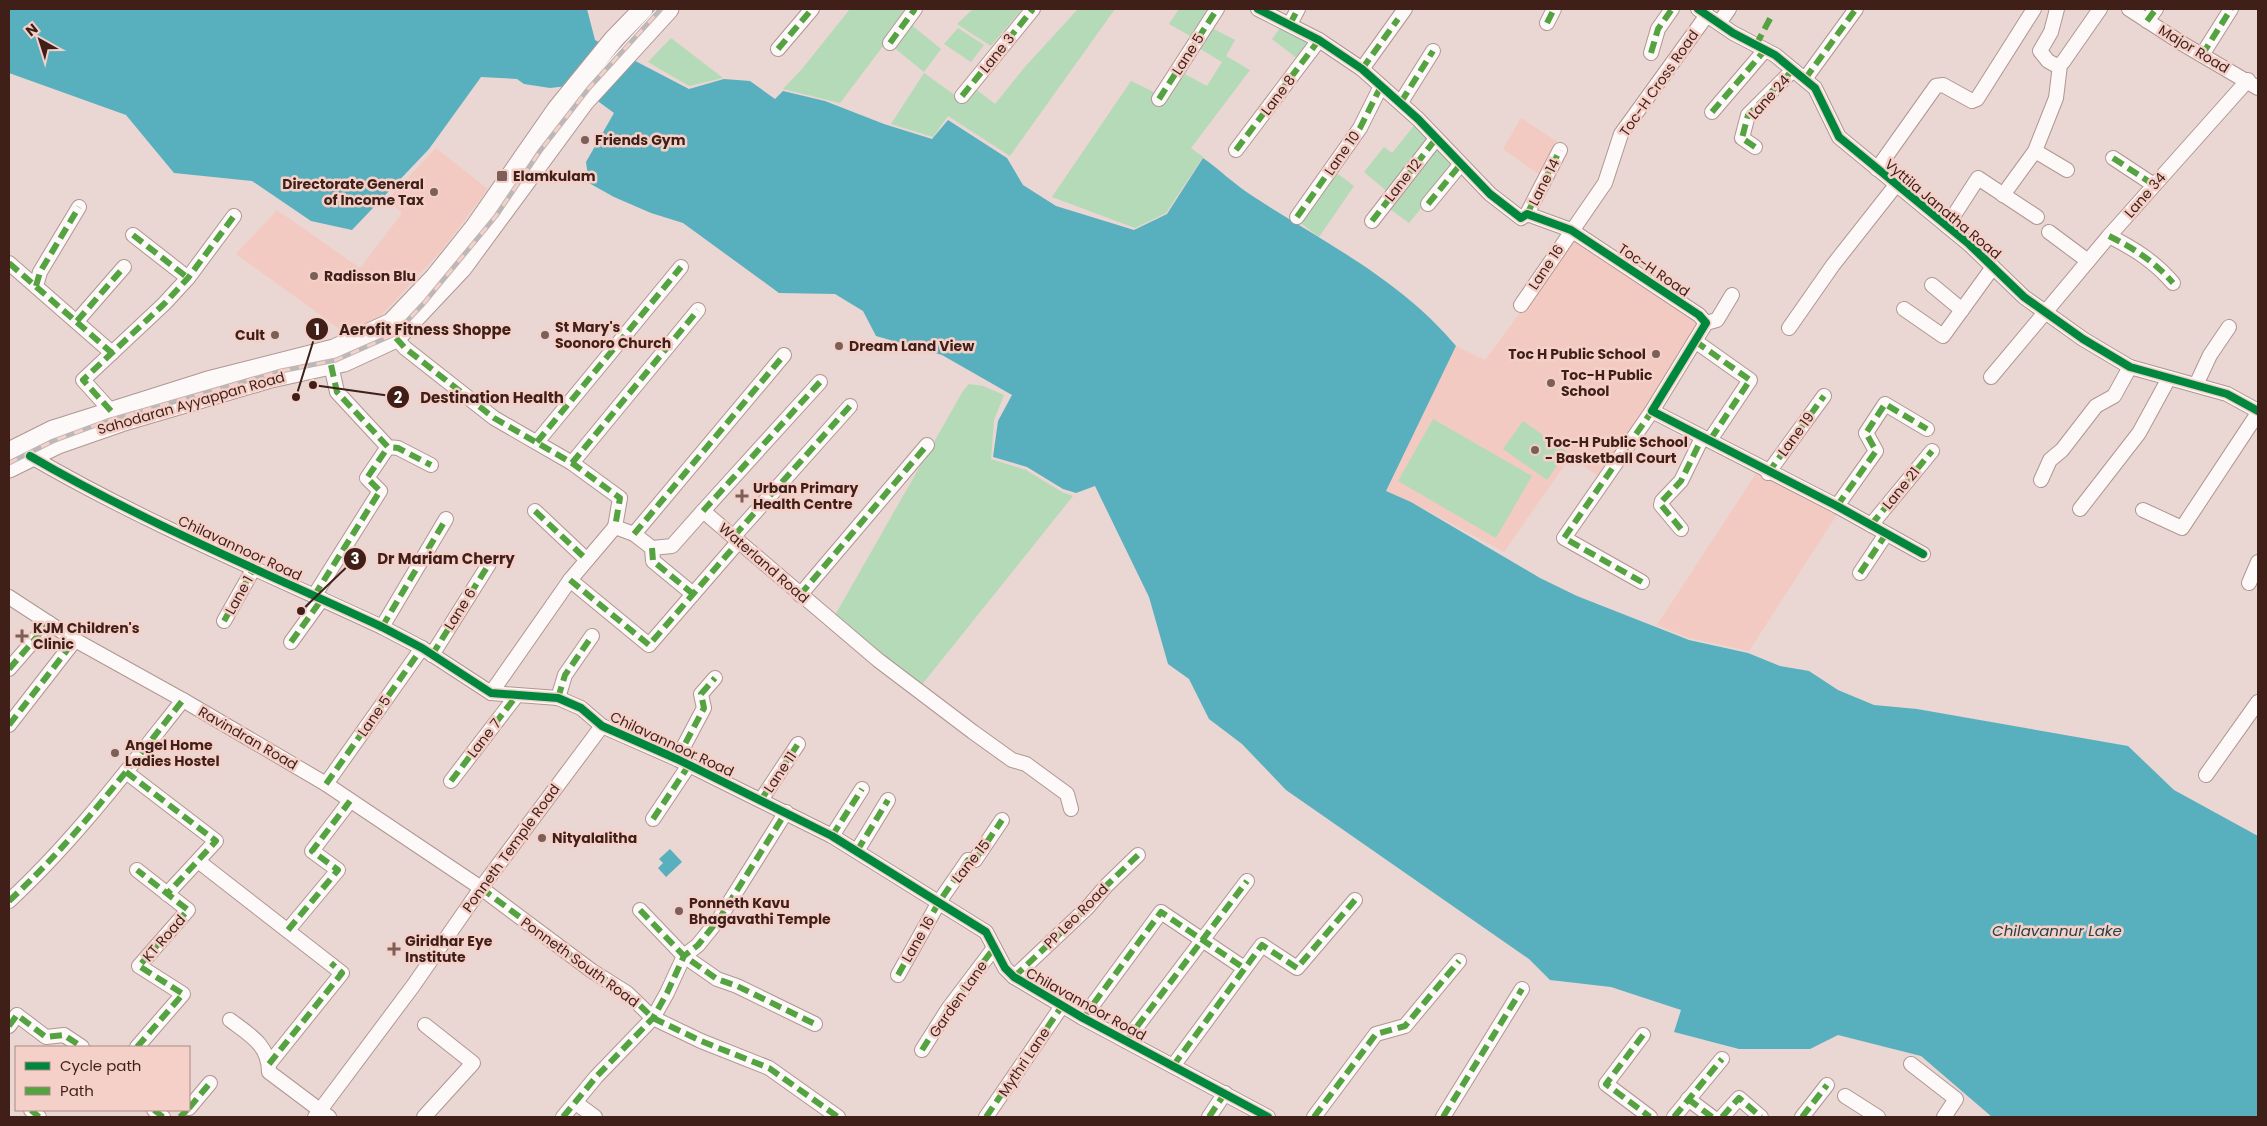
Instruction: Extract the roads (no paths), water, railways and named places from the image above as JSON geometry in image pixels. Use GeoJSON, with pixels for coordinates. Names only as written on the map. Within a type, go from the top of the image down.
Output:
{"type":"FeatureCollection","features":[{"type":"Feature","properties":{"kind":"main road","name":"Sahodaran Ayyappan Road"},"geometry":{"type":"LineString","coordinates":[[9,452],[53,430],[208,381],[334,349],[391,323],[435,277],[475,227],[576,85],[614,39],[643,9]]}},
{"type":"Feature","properties":{"kind":"main road","name":"Sahodaran Ayyappan Road"},"geometry":{"type":"LineString","coordinates":[[9,468],[30,456],[58,444],[157,411],[271,378],[330,365],[373,350],[396,338],[462,268],[584,102],[669,9]]}},
{"type":"Feature","properties":{"kind":"street"},"geometry":{"type":"LineString","coordinates":[[778,49],[812,9]]}},
{"type":"Feature","properties":{"kind":"street"},"geometry":{"type":"LineString","coordinates":[[890,43],[915,9]]}},
{"type":"Feature","properties":{"kind":"street","name":"Lane 3"},"geometry":{"type":"LineString","coordinates":[[962,96],[1033,9]]}},
{"type":"Feature","properties":{"kind":"street","name":"Lane 5"},"geometry":{"type":"LineString","coordinates":[[1159,99],[1217,9]]}},
{"type":"Feature","properties":{"kind":"street","name":"Toc-H Road"},"geometry":{"type":"LineString","coordinates":[[1258,9],[1319,40],[1362,69],[1400,102],[1435,140],[1490,194],[1521,218],[1527,214],[1571,230],[1699,315],[1706,322]]}},
{"type":"Feature","properties":{"kind":"street"},"geometry":{"type":"LineString","coordinates":[[1290,24],[1298,9]]}},
{"type":"Feature","properties":{"kind":"street"},"geometry":{"type":"LineString","coordinates":[[1362,69],[1405,9]]}},
{"type":"Feature","properties":{"kind":"street"},"geometry":{"type":"LineString","coordinates":[[1547,23],[1554,9]]}},
{"type":"Feature","properties":{"kind":"street"},"geometry":{"type":"LineString","coordinates":[[1651,53],[1658,29],[1672,9]]}},
{"type":"Feature","properties":{"kind":"street"},"geometry":{"type":"LineString","coordinates":[[1719,23],[1729,9]]}},
{"type":"Feature","properties":{"kind":"street"},"geometry":{"type":"LineString","coordinates":[[1805,79],[1856,9]]}},
{"type":"Feature","properties":{"kind":"street"},"geometry":{"type":"LineString","coordinates":[[1877,169],[1936,86],[1943,85],[1970,101],[1977,99],[2034,9]]}},
{"type":"Feature","properties":{"kind":"street"},"geometry":{"type":"LineString","coordinates":[[2057,9],[2051,32],[2040,51],[2053,65],[2060,65]]}},
{"type":"Feature","properties":{"kind":"street"},"geometry":{"type":"LineString","coordinates":[[2002,195],[2035,151],[2056,98],[2060,65],[2100,9]]}},
{"type":"Feature","properties":{"kind":"street","name":"Major Road"},"geometry":{"type":"LineString","coordinates":[[2129,9],[2202,55],[2253,84]]}},
{"type":"Feature","properties":{"kind":"street"},"geometry":{"type":"LineString","coordinates":[[2147,21],[2156,9]]}},
{"type":"Feature","properties":{"kind":"street"},"geometry":{"type":"LineString","coordinates":[[2202,55],[2231,9]]}},
{"type":"Feature","properties":{"kind":"street","name":"Vyttila Janatha Road"},"geometry":{"type":"LineString","coordinates":[[1702,12],[1775,55],[1805,79],[1815,88],[1839,137],[1896,186],[1947,226],[2024,297],[2083,339],[2130,367],[2228,394],[2258,412]]}},
{"type":"Feature","properties":{"kind":"street","name":"Toc-H Cross Road"},"geometry":{"type":"LineString","coordinates":[[1571,230],[1605,183],[1621,134],[1702,12]]}},
{"type":"Feature","properties":{"kind":"street","name":"Lane 8"},"geometry":{"type":"LineString","coordinates":[[1236,150],[1319,40]]}},
{"type":"Feature","properties":{"kind":"street"},"geometry":{"type":"LineString","coordinates":[[1712,112],[1727,91],[1765,50]]}},
{"type":"Feature","properties":{"kind":"street"},"geometry":{"type":"LineString","coordinates":[[1400,102],[1433,51]]}},
{"type":"Feature","properties":{"kind":"street","name":"Lane 24"},"geometry":{"type":"LineString","coordinates":[[1755,147],[1742,138],[1748,115],[1793,70]]}},
{"type":"Feature","properties":{"kind":"street","name":"Lane 34"},"geometry":{"type":"LineString","coordinates":[[1991,377],[2154,185],[2253,84]]}},
{"type":"Feature","properties":{"kind":"street","name":"Lane 10"},"geometry":{"type":"LineString","coordinates":[[1297,217],[1360,128],[1381,86]]}},
{"type":"Feature","properties":{"kind":"street","name":"Lane 12"},"geometry":{"type":"LineString","coordinates":[[1372,221],[1435,140]]}},
{"type":"Feature","properties":{"kind":"street","name":"Lane 14"},"geometry":{"type":"LineString","coordinates":[[1527,214],[1560,150]]}},
{"type":"Feature","properties":{"kind":"street"},"geometry":{"type":"LineString","coordinates":[[2035,151],[2067,170]]}},
{"type":"Feature","properties":{"kind":"street"},"geometry":{"type":"LineString","coordinates":[[2113,158],[2154,185]]}},
{"type":"Feature","properties":{"kind":"street"},"geometry":{"type":"LineString","coordinates":[[1428,204],[1460,165]]}},
{"type":"Feature","properties":{"kind":"street"},"geometry":{"type":"LineString","coordinates":[[1947,226],[1978,178],[2037,217]]}},
{"type":"Feature","properties":{"kind":"street"},"geometry":{"type":"LineString","coordinates":[[1788,328],[1833,264],[1896,186]]}},
{"type":"Feature","properties":{"kind":"street"},"geometry":{"type":"LineString","coordinates":[[36,286],[40,272],[79,207]]}},
{"type":"Feature","properties":{"kind":"street"},"geometry":{"type":"LineString","coordinates":[[111,412],[83,380],[164,304],[188,278],[234,216]]}},
{"type":"Feature","properties":{"kind":"street","name":"Lane 16"},"geometry":{"type":"LineString","coordinates":[[1521,305],[1571,230]]}},
{"type":"Feature","properties":{"kind":"street"},"geometry":{"type":"LineString","coordinates":[[2049,232],[2088,261]]}},
{"type":"Feature","properties":{"kind":"street"},"geometry":{"type":"LineString","coordinates":[[132,235],[188,278]]}},
{"type":"Feature","properties":{"kind":"street"},"geometry":{"type":"LineString","coordinates":[[2110,236],[2141,253],[2160,267],[2173,283]]}},
{"type":"Feature","properties":{"kind":"street"},"geometry":{"type":"LineString","coordinates":[[9,263],[112,353]]}},
{"type":"Feature","properties":{"kind":"street"},"geometry":{"type":"LineString","coordinates":[[77,321],[124,267]]}},
{"type":"Feature","properties":{"kind":"street"},"geometry":{"type":"LineString","coordinates":[[537,442],[681,267]]}},
{"type":"Feature","properties":{"kind":"street"},"geometry":{"type":"LineString","coordinates":[[1904,309],[1943,336],[1993,267]]}},
{"type":"Feature","properties":{"kind":"street"},"geometry":{"type":"LineString","coordinates":[[1932,285],[1962,310]]}},
{"type":"Feature","properties":{"kind":"street"},"geometry":{"type":"LineString","coordinates":[[1642,582],[1564,538],[1652,411],[1706,322],[1717,320],[1732,295]]}},
{"type":"Feature","properties":{"kind":"street"},"geometry":{"type":"LineString","coordinates":[[572,463],[698,310]]}},
{"type":"Feature","properties":{"kind":"street"},"geometry":{"type":"LineString","coordinates":[[2196,385],[2210,355],[2229,327]]}},
{"type":"Feature","properties":{"kind":"street"},"geometry":{"type":"LineString","coordinates":[[396,338],[405,348],[494,418],[572,463],[620,498],[615,527],[570,580],[491,693]]}},
{"type":"Feature","properties":{"kind":"street"},"geometry":{"type":"LineString","coordinates":[[1682,529],[1661,505],[1681,480],[1706,439],[1750,380],[1695,341]]}},
{"type":"Feature","properties":{"kind":"street"},"geometry":{"type":"LineString","coordinates":[[634,534],[784,355]]}},
{"type":"Feature","properties":{"kind":"street"},"geometry":{"type":"LineString","coordinates":[[330,365],[337,392],[388,447],[398,448],[431,465]]}},
{"type":"Feature","properties":{"kind":"street"},"geometry":{"type":"LineString","coordinates":[[2041,480],[2050,460],[2062,450],[2096,406],[2114,396],[2130,367]]}},
{"type":"Feature","properties":{"kind":"street"},"geometry":{"type":"LineString","coordinates":[[2080,509],[2140,433],[2169,378]]}},
{"type":"Feature","properties":{"kind":"street"},"geometry":{"type":"LineString","coordinates":[[615,527],[634,534],[652,548],[672,546],[820,382]]}},
{"type":"Feature","properties":{"kind":"street","name":"Lane 19"},"geometry":{"type":"LineString","coordinates":[[1768,473],[1824,396]]}},
{"type":"Feature","properties":{"kind":"street"},"geometry":{"type":"LineString","coordinates":[[1837,506],[1876,451],[1866,433],[1885,404],[1927,429]]}},
{"type":"Feature","properties":{"kind":"street"},"geometry":{"type":"LineString","coordinates":[[570,580],[649,645],[694,594],[737,539],[850,406]]}},
{"type":"Feature","properties":{"kind":"street"},"geometry":{"type":"LineString","coordinates":[[1652,411],[1768,473],[1837,506],[1924,554]]}},
{"type":"Feature","properties":{"kind":"street"},"geometry":{"type":"LineString","coordinates":[[2143,510],[2182,528],[2258,412]]}},
{"type":"Feature","properties":{"kind":"street"},"geometry":{"type":"LineString","coordinates":[[800,595],[927,445]]}},
{"type":"Feature","properties":{"kind":"street"},"geometry":{"type":"LineString","coordinates":[[291,642],[380,491],[367,478],[388,447]]}},
{"type":"Feature","properties":{"kind":"street","name":"Lane 21"},"geometry":{"type":"LineString","coordinates":[[1871,525],[1932,451]]}},
{"type":"Feature","properties":{"kind":"street","name":"Chilavannoor Road"},"geometry":{"type":"LineString","coordinates":[[30,456],[79,485],[382,628],[427,652],[491,693],[558,698],[581,708],[602,726],[683,762],[832,836],[986,932],[1005,968],[1014,977],[1083,1018],[1225,1093],[1245,1107],[1268,1117]]}},
{"type":"Feature","properties":{"kind":"street"},"geometry":{"type":"LineString","coordinates":[[536,511],[587,560]]}},
{"type":"Feature","properties":{"kind":"street","name":"Waterland Road"},"geometry":{"type":"LineString","coordinates":[[703,511],[878,660],[1012,760],[1026,764],[1067,794],[1071,809]]}},
{"type":"Feature","properties":{"kind":"street"},"geometry":{"type":"LineString","coordinates":[[382,628],[446,519]]}},
{"type":"Feature","properties":{"kind":"street"},"geometry":{"type":"LineString","coordinates":[[1860,573],[1886,534]]}},
{"type":"Feature","properties":{"kind":"street"},"geometry":{"type":"LineString","coordinates":[[652,548],[653,561],[694,594]]}},
{"type":"Feature","properties":{"kind":"street"},"geometry":{"type":"LineString","coordinates":[[2249,583],[2258,562]]}},
{"type":"Feature","properties":{"kind":"street","name":"Lane 6"},"geometry":{"type":"LineString","coordinates":[[427,652],[489,564]]}},
{"type":"Feature","properties":{"kind":"street","name":"Lane 1"},"geometry":{"type":"LineString","coordinates":[[224,621],[254,568]]}},
{"type":"Feature","properties":{"kind":"street","name":"Ravindran Road"},"geometry":{"type":"LineString","coordinates":[[9,597],[75,640],[183,700],[326,784],[480,888]]}},
{"type":"Feature","properties":{"kind":"street"},"geometry":{"type":"LineString","coordinates":[[9,669],[49,623]]}},
{"type":"Feature","properties":{"kind":"street"},"geometry":{"type":"LineString","coordinates":[[558,698],[565,675],[592,636]]}},
{"type":"Feature","properties":{"kind":"street"},"geometry":{"type":"LineString","coordinates":[[9,725],[75,640]]}},
{"type":"Feature","properties":{"kind":"street","name":"Lane 5"},"geometry":{"type":"LineString","coordinates":[[326,784],[427,652]]}},
{"type":"Feature","properties":{"kind":"street"},"geometry":{"type":"LineString","coordinates":[[653,819],[683,762],[704,708],[702,694],[715,678]]}},
{"type":"Feature","properties":{"kind":"street","name":"Lane 7"},"geometry":{"type":"LineString","coordinates":[[451,781],[517,695]]}},
{"type":"Feature","properties":{"kind":"street"},"geometry":{"type":"LineString","coordinates":[[9,901],[59,850],[126,772],[183,700]]}},
{"type":"Feature","properties":{"kind":"street"},"geometry":{"type":"LineString","coordinates":[[2206,775],[2258,702]]}},
{"type":"Feature","properties":{"kind":"street","name":"Ponneth Temple Road"},"geometry":{"type":"LineString","coordinates":[[321,1115],[480,888],[602,726]]}},
{"type":"Feature","properties":{"kind":"street","name":"Lane 11"},"geometry":{"type":"LineString","coordinates":[[761,800],[798,744]]}},
{"type":"Feature","properties":{"kind":"street","name":"KT Road"},"geometry":{"type":"LineString","coordinates":[[126,772],[216,841],[167,894],[188,910],[139,966],[183,994],[138,1046]]}},
{"type":"Feature","properties":{"kind":"street"},"geometry":{"type":"LineString","coordinates":[[832,836],[862,789]]}},
{"type":"Feature","properties":{"kind":"street"},"geometry":{"type":"LineString","coordinates":[[288,930],[338,870],[312,851],[350,800]]}},
{"type":"Feature","properties":{"kind":"street"},"geometry":{"type":"LineString","coordinates":[[857,851],[888,800]]}},
{"type":"Feature","properties":{"kind":"street"},"geometry":{"type":"LineString","coordinates":[[563,1117],[596,1077],[652,1018],[668,993],[684,956],[698,946],[719,919],[786,812]]}},
{"type":"Feature","properties":{"kind":"street","name":"Lane 15"},"geometry":{"type":"LineString","coordinates":[[939,902],[968,860],[975,860],[1002,820]]}},
{"type":"Feature","properties":{"kind":"street","name":"PP Leo Road"},"geometry":{"type":"LineString","coordinates":[[1014,977],[1087,908],[1107,885],[1138,855]]}},
{"type":"Feature","properties":{"kind":"street"},"geometry":{"type":"LineString","coordinates":[[198,861],[342,973],[269,1064]]}},
{"type":"Feature","properties":{"kind":"street"},"geometry":{"type":"LineString","coordinates":[[137,870],[167,894]]}},
{"type":"Feature","properties":{"kind":"street"},"geometry":{"type":"LineString","coordinates":[[1126,1041],[1247,881]]}},
{"type":"Feature","properties":{"kind":"street","name":"Ponneth South Road"},"geometry":{"type":"LineString","coordinates":[[480,888],[592,972],[627,993],[652,1018],[701,1041],[769,1068],[838,1117]]}},
{"type":"Feature","properties":{"kind":"street"},"geometry":{"type":"LineString","coordinates":[[1173,1066],[1262,944],[1297,968],[1355,900]]}},
{"type":"Feature","properties":{"kind":"street","name":"Lane 16"},"geometry":{"type":"LineString","coordinates":[[898,975],[939,902]]}},
{"type":"Feature","properties":{"kind":"street"},"geometry":{"type":"LineString","coordinates":[[640,910],[684,956],[716,979],[737,986],[815,1024]]}},
{"type":"Feature","properties":{"kind":"street"},"geometry":{"type":"LineString","coordinates":[[1083,1018],[1161,912],[1244,968]]}},
{"type":"Feature","properties":{"kind":"street","name":"Garden Lane"},"geometry":{"type":"LineString","coordinates":[[922,1050],[948,1009],[994,948]]}},
{"type":"Feature","properties":{"kind":"street"},"geometry":{"type":"LineString","coordinates":[[1314,1117],[1376,1034],[1405,1026],[1459,961]]}},
{"type":"Feature","properties":{"kind":"street"},"geometry":{"type":"LineString","coordinates":[[1443,1117],[1522,989]]}},
{"type":"Feature","properties":{"kind":"street","name":"Mythri Lane"},"geometry":{"type":"LineString","coordinates":[[986,1117],[1062,1006]]}},
{"type":"Feature","properties":{"kind":"street"},"geometry":{"type":"LineString","coordinates":[[9,1026],[17,1015],[46,1037],[64,1035],[80,1046]]}},
{"type":"Feature","properties":{"kind":"street"},"geometry":{"type":"LineString","coordinates":[[230,1020],[260,1043],[269,1064],[269,1072],[321,1115]]}},
{"type":"Feature","properties":{"kind":"street"},"geometry":{"type":"LineString","coordinates":[[424,1117],[473,1062],[425,1025]]}},
{"type":"Feature","properties":{"kind":"street"},"geometry":{"type":"LineString","coordinates":[[1643,1036],[1606,1084],[1650,1117]]}},
{"type":"Feature","properties":{"kind":"street"},"geometry":{"type":"LineString","coordinates":[[1674,1117],[1722,1059]]}},
{"type":"Feature","properties":{"kind":"street"},"geometry":{"type":"LineString","coordinates":[[1911,1064],[1956,1099],[1944,1117]]}},
{"type":"Feature","properties":{"kind":"street"},"geometry":{"type":"LineString","coordinates":[[190,1107],[210,1083]]}},
{"type":"Feature","properties":{"kind":"street"},"geometry":{"type":"LineString","coordinates":[[1802,1117],[1828,1085]]}},
{"type":"Feature","properties":{"kind":"street"},"geometry":{"type":"LineString","coordinates":[[1209,1117],[1225,1093]]}},
{"type":"Feature","properties":{"kind":"street"},"geometry":{"type":"LineString","coordinates":[[1845,1096],[1878,1117]]}},
{"type":"Feature","properties":{"kind":"street"},"geometry":{"type":"LineString","coordinates":[[1722,1117],[1739,1098],[1761,1117]]}},
{"type":"Feature","properties":{"kind":"street"},"geometry":{"type":"LineString","coordinates":[[1688,1099],[1712,1117]]}},
{"type":"Feature","properties":{"kind":"street"},"geometry":{"type":"LineString","coordinates":[[576,1102],[595,1117]]}},
{"type":"Feature","properties":{"kind":"water","name":"Chilavannur Lake"},"geometry":{"type":"Polygon","coordinates":[[[9,9],[587,9],[595,40],[689,89],[724,79],[750,81],[775,99],[783,91],[825,101],[884,124],[932,139],[948,120],[1007,158],[1023,185],[1056,206],[1134,230],[1167,214],[1203,158],[1251,195],[1386,281],[1434,322],[1456,346],[1386,491],[1411,502],[1540,578],[1577,596],[1689,640],[1748,653],[1780,666],[1809,671],[1838,690],[1874,705],[1917,709],[2128,746],[2174,790],[2258,836],[2258,1117],[1992,1117],[1921,1056],[1838,1035],[1810,1049],[1739,1049],[1674,1032],[1681,1010],[1611,987],[1550,980],[1529,959],[1286,790],[1242,744],[1209,719],[1189,679],[1168,664],[1149,597],[1095,486],[1076,493],[1063,489],[1027,467],[993,457],[998,421],[1012,395],[942,355],[876,336],[863,311],[835,294],[779,293],[683,223],[651,213],[614,197],[589,183],[586,162],[614,113],[576,85],[550,88],[524,84],[517,79],[481,77],[429,149],[352,230],[311,221],[252,181],[174,173],[126,115],[9,73],[9,9]]]}},
{"type":"Feature","properties":{"kind":"water"},"geometry":{"type":"Polygon","coordinates":[[[670,849],[682,862],[666,877],[658,868],[663,863],[659,859],[670,849]]]}},
{"type":"Feature","properties":{"kind":"railway"},"geometry":{"type":"LineString","coordinates":[[9,463],[53,441],[107,421],[281,371],[336,360],[395,334],[424,303],[496,216],[540,151],[589,88],[661,9]]}},
{"type":"Feature","properties":{"kind":"place","name":"Friends Gym"},"geometry":{"type":"Point","coordinates":[585,140]}},
{"type":"Feature","properties":{"kind":"place","name":"Elamkulam"},"geometry":{"type":"Point","coordinates":[502,176]}},
{"type":"Feature","properties":{"kind":"place","name":"Directorate General of Income Tax"},"geometry":{"type":"Point","coordinates":[434,192]}},
{"type":"Feature","properties":{"kind":"place","name":"Radisson Blu"},"geometry":{"type":"Point","coordinates":[314,276]}},
{"type":"Feature","properties":{"kind":"place","name":"Cult"},"geometry":{"type":"Point","coordinates":[275,335]}},
{"type":"Feature","properties":{"kind":"place","name":"St Mary's Soonoro Church"},"geometry":{"type":"Point","coordinates":[545,335]}},
{"type":"Feature","properties":{"kind":"place","name":"Dream Land View"},"geometry":{"type":"Point","coordinates":[839,346]}},
{"type":"Feature","properties":{"kind":"place","name":"Toc H Public School"},"geometry":{"type":"Point","coordinates":[1656,354]}},
{"type":"Feature","properties":{"kind":"place","name":"Toc-H Public School"},"geometry":{"type":"Point","coordinates":[1551,383]}},
{"type":"Feature","properties":{"kind":"place","name":"Destination Health"},"geometry":{"type":"Point","coordinates":[313,385]}},
{"type":"Feature","properties":{"kind":"place","name":"Aerofit Fitness Shoppe"},"geometry":{"type":"Point","coordinates":[296,397]}},
{"type":"Feature","properties":{"kind":"place","name":"Toc-H Public School - Basketball Court"},"geometry":{"type":"Point","coordinates":[1535,450]}},
{"type":"Feature","properties":{"kind":"place","name":"Urban Primary Health Centre"},"geometry":{"type":"Point","coordinates":[742,496]}},
{"type":"Feature","properties":{"kind":"place","name":"Dr Mariam Cherry"},"geometry":{"type":"Point","coordinates":[301,611]}},
{"type":"Feature","properties":{"kind":"place","name":"KJM Children's Clinic"},"geometry":{"type":"Point","coordinates":[22,636]}},
{"type":"Feature","properties":{"kind":"place","name":"Angel Home Ladies Hostel"},"geometry":{"type":"Point","coordinates":[115,753]}},
{"type":"Feature","properties":{"kind":"place","name":"Nityalalitha"},"geometry":{"type":"Point","coordinates":[542,838]}},
{"type":"Feature","properties":{"kind":"place","name":"Ponneth Kavu Bhagavathi Temple"},"geometry":{"type":"Point","coordinates":[679,911]}},
{"type":"Feature","properties":{"kind":"place","name":"Giridhar Eye Institute"},"geometry":{"type":"Point","coordinates":[394,949]}}]}
